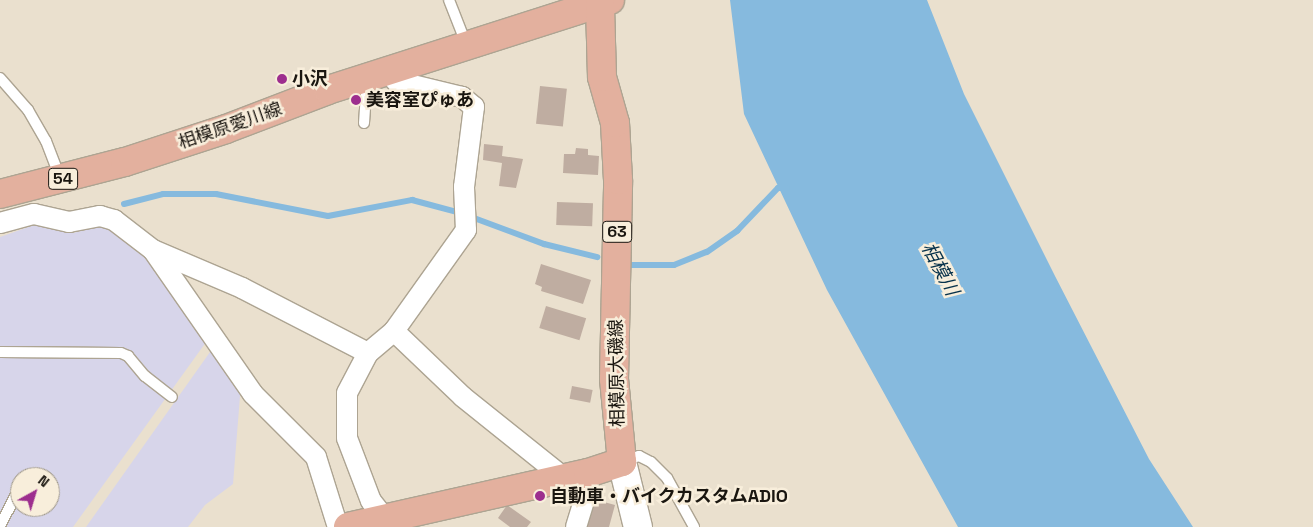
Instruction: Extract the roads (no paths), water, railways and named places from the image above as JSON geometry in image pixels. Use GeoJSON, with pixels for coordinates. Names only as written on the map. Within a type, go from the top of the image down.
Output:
{"type":"FeatureCollection","features":[{"type":"Feature","properties":{"kind":"main road","name":"相模原愛川線"},"geometry":{"type":"LineString","coordinates":[[0,194],[61,180],[226,129],[378,75],[603,1]]}},
{"type":"Feature","properties":{"kind":"main road","name":"相模原大磯線"},"geometry":{"type":"LineString","coordinates":[[603,1],[602,77],[614,123],[618,180],[614,379],[622,462]]}},
{"type":"Feature","properties":{"kind":"main road"},"geometry":{"type":"LineString","coordinates":[[348,527],[386,524],[576,476],[622,462],[638,527]]}},
{"type":"Feature","properties":{"kind":"street"},"geometry":{"type":"LineString","coordinates":[[378,75],[462,97],[474,107],[464,187],[466,230],[394,331],[368,353],[346,393],[346,429],[371,501],[386,524]]}},
{"type":"Feature","properties":{"kind":"street"},"geometry":{"type":"LineString","coordinates":[[0,222],[34,214],[69,222],[100,216],[114,220],[153,250],[242,288],[368,353]]}},
{"type":"Feature","properties":{"kind":"street"},"geometry":{"type":"LineString","coordinates":[[153,250],[253,394],[316,457],[338,527]]}},
{"type":"Feature","properties":{"kind":"street"},"geometry":{"type":"LineString","coordinates":[[394,331],[464,396],[576,476],[586,494],[576,527]]}},
{"type":"Feature","properties":{"kind":"lane"},"geometry":{"type":"LineString","coordinates":[[449,0],[467,47]]}},
{"type":"Feature","properties":{"kind":"lane"},"geometry":{"type":"LineString","coordinates":[[364,123],[378,75]]}},
{"type":"Feature","properties":{"kind":"lane"},"geometry":{"type":"LineString","coordinates":[[2,83],[28,110],[46,141],[61,180]]}},
{"type":"Feature","properties":{"kind":"lane"},"geometry":{"type":"LineString","coordinates":[[0,352],[121,353],[128,356],[145,376],[172,397]]}},
{"type":"Feature","properties":{"kind":"lane"},"geometry":{"type":"LineString","coordinates":[[622,462],[639,456],[651,462],[668,478],[694,527]]}},
{"type":"Feature","properties":{"kind":"lane"},"geometry":{"type":"LineString","coordinates":[[0,526],[10,506]]}},
{"type":"Feature","properties":{"kind":"water","name":"相模川"},"geometry":{"type":"Polygon","coordinates":[[[730,0],[927,0],[964,94],[1055,276],[1149,459],[1193,527],[958,527],[827,290],[744,114],[730,0]]]}},
{"type":"Feature","properties":{"kind":"waterway"},"geometry":{"type":"LineString","coordinates":[[631,265],[674,265],[707,252],[737,231],[778,188],[787,188]]}},
{"type":"Feature","properties":{"kind":"waterway"},"geometry":{"type":"LineString","coordinates":[[124,204],[163,194],[216,194],[328,216],[412,200],[457,212]]}},
{"type":"Feature","properties":{"kind":"waterway"},"geometry":{"type":"LineString","coordinates":[[474,218],[544,244],[597,257]]}},
{"type":"Feature","properties":{"kind":"place","name":"小沢"},"geometry":{"type":"Point","coordinates":[282,79]}},
{"type":"Feature","properties":{"kind":"place","name":"美容室ぴゅあ"},"geometry":{"type":"Point","coordinates":[356,100]}},
{"type":"Feature","properties":{"kind":"place","name":"自動車・バイクカスタムADIO"},"geometry":{"type":"Point","coordinates":[540,496]}}]}
